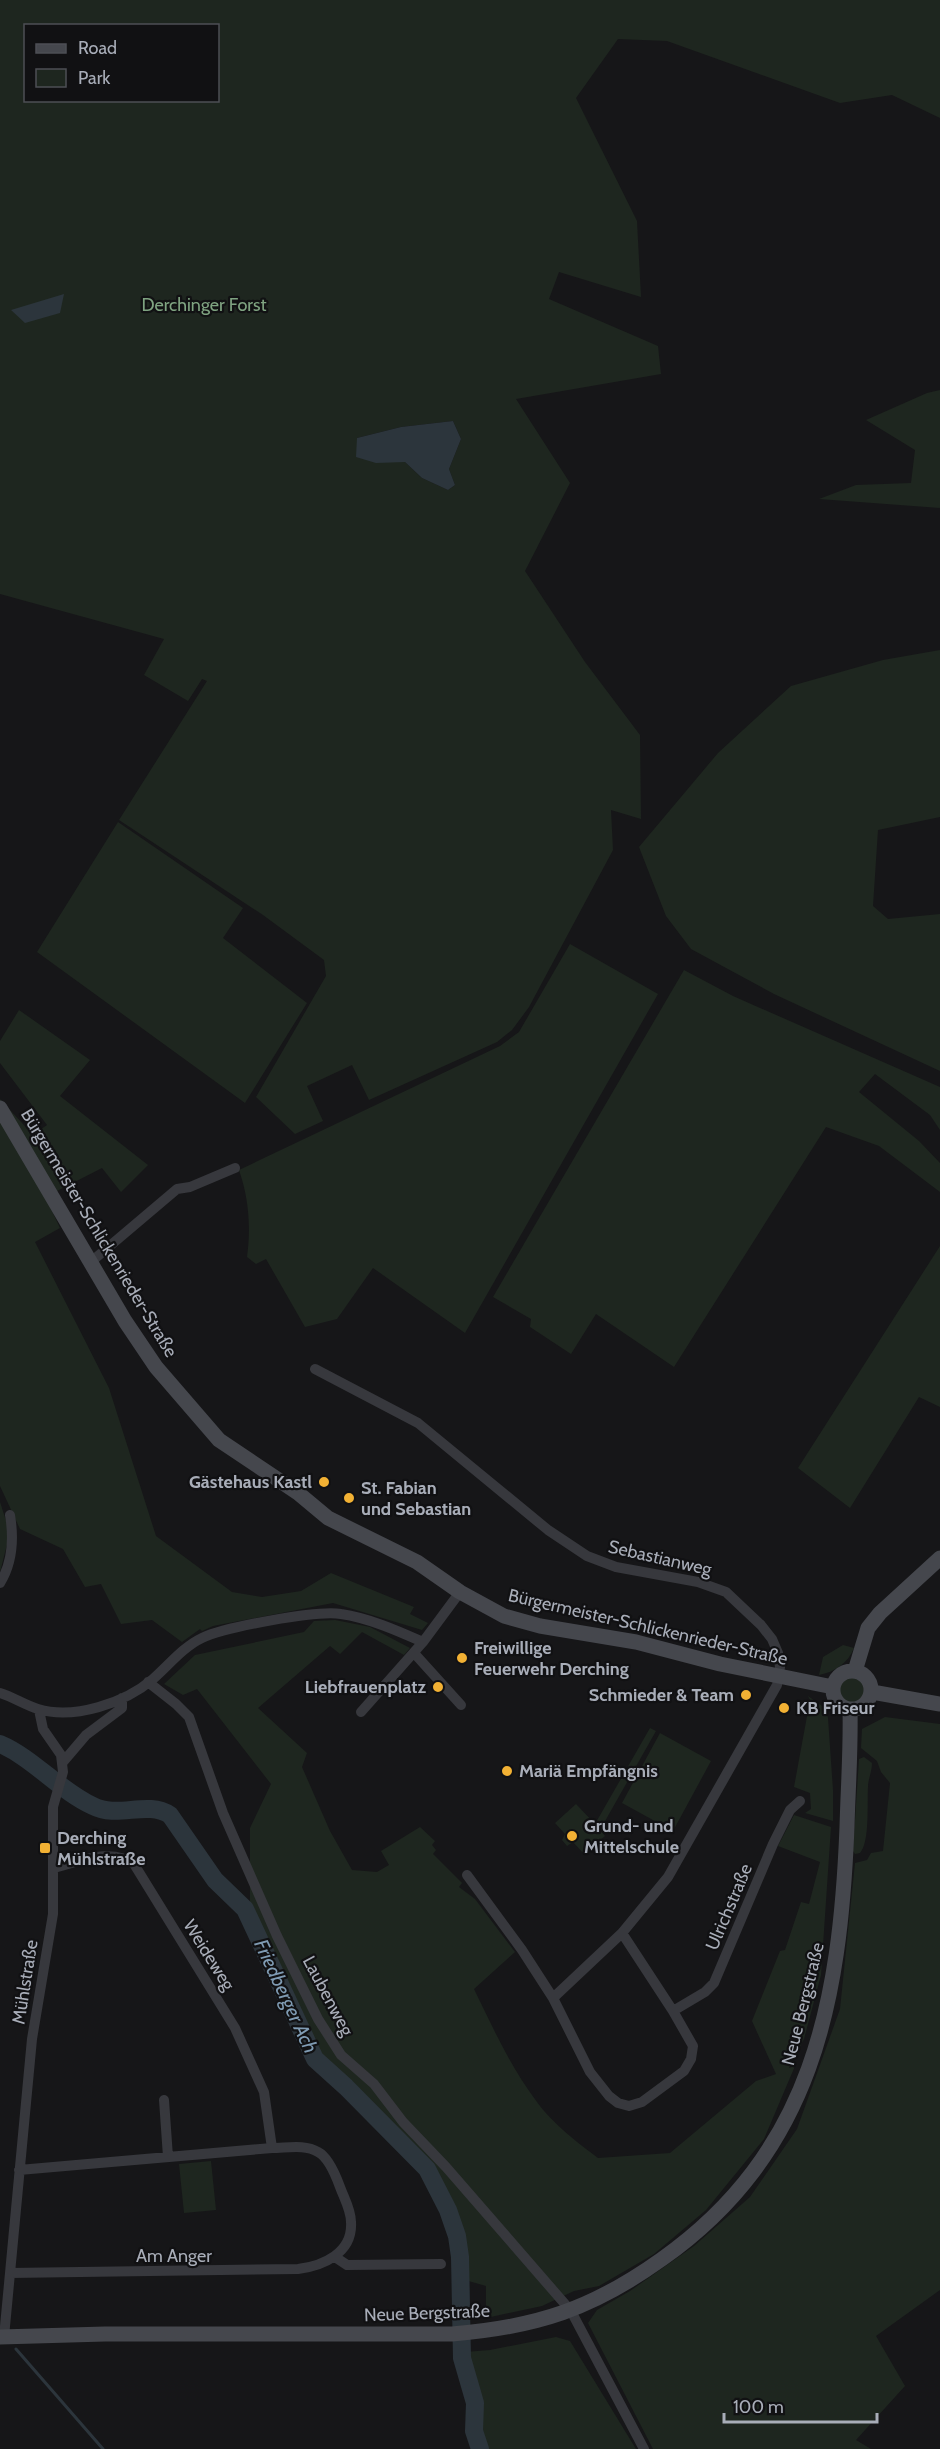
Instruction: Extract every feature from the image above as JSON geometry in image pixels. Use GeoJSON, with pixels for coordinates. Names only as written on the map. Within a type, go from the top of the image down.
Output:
{"type":"FeatureCollection","features":[{"type":"Feature","properties":{"kind":"main road","name":"Bürgermeister-Schlickenrieder-Straße"},"geometry":{"type":"LineString","coordinates":[[0,1108],[92,1261],[125,1321],[156,1367],[219,1440],[291,1488],[328,1518],[417,1562],[460,1592],[496,1612],[521,1621],[636,1642],[779,1677],[833,1687]]}},
{"type":"Feature","properties":{"kind":"main road"},"geometry":{"type":"LineString","coordinates":[[855,1671],[868,1628],[880,1613],[940,1558]]}},
{"type":"Feature","properties":{"kind":"main road"},"geometry":{"type":"LineString","coordinates":[[855,1671],[867,1678],[872,1692],[864,1706],[850,1709],[837,1702],[833,1687],[841,1675],[855,1671]]}},
{"type":"Feature","properties":{"kind":"main road"},"geometry":{"type":"LineString","coordinates":[[872,1692],[940,1704]]}},
{"type":"Feature","properties":{"kind":"main road","name":"Neue Bergstraße"},"geometry":{"type":"LineString","coordinates":[[2,2337],[105,2334],[452,2334],[508,2329],[571,2311],[628,2283],[693,2237],[743,2187],[786,2122],[819,2037],[837,1957],[845,1875],[850,1709]]}},
{"type":"Feature","properties":{"kind":"street"},"geometry":{"type":"LineString","coordinates":[[92,1261],[177,1189],[190,1187],[235,1168]]}},
{"type":"Feature","properties":{"kind":"street","name":"Sebastianweg"},"geometry":{"type":"LineString","coordinates":[[315,1369],[417,1423],[548,1530],[598,1562],[698,1582],[726,1592],[761,1625],[772,1639],[778,1653],[779,1677]]}},
{"type":"Feature","properties":{"kind":"street"},"geometry":{"type":"LineString","coordinates":[[0,1583],[6,1573],[12,1551],[13,1534],[10,1515]]}},
{"type":"Feature","properties":{"kind":"street"},"geometry":{"type":"LineString","coordinates":[[361,1713],[423,1642],[460,1592]]}},
{"type":"Feature","properties":{"kind":"street"},"geometry":{"type":"LineString","coordinates":[[0,1693],[39,1710],[64,1713],[102,1705],[122,1698],[148,1682],[180,1653],[200,1639],[237,1629],[318,1614],[340,1613],[363,1619],[423,1642]]}},
{"type":"Feature","properties":{"kind":"street"},"geometry":{"type":"LineString","coordinates":[[414,1653],[461,1705]]}},
{"type":"Feature","properties":{"kind":"street"},"geometry":{"type":"LineString","coordinates":[[554,1998],[622,1933],[668,1877],[777,1685],[779,1677]]}},
{"type":"Feature","properties":{"kind":"street","name":"Laubenweg"},"geometry":{"type":"LineString","coordinates":[[148,1682],[189,1717],[223,1813],[277,1936],[318,2019],[341,2055],[374,2084],[402,2122],[454,2176],[571,2311],[644,2449]]}},
{"type":"Feature","properties":{"kind":"street"},"geometry":{"type":"LineString","coordinates":[[39,1710],[43,1729],[57,1748],[63,1762],[86,1735],[122,1708],[122,1698]]}},
{"type":"Feature","properties":{"kind":"street","name":"Mühlstraße"},"geometry":{"type":"LineString","coordinates":[[2,2337],[32,2039],[53,1914],[53,1807],[63,1762]]}},
{"type":"Feature","properties":{"kind":"street","name":"Ulrichstraße"},"geometry":{"type":"LineString","coordinates":[[673,2010],[705,1992],[714,1983],[773,1844],[790,1810],[800,1801]]}},
{"type":"Feature","properties":{"kind":"street","name":"Weideweg"},"geometry":{"type":"LineString","coordinates":[[53,1868],[113,1854],[125,1857],[134,1864],[235,2028],[264,2092],[272,2148]]}},
{"type":"Feature","properties":{"kind":"street"},"geometry":{"type":"LineString","coordinates":[[467,1875],[554,1998],[590,2072],[609,2096],[618,2103],[629,2106],[642,2102],[684,2072],[691,2059],[693,2046],[673,2010],[622,1933]]}},
{"type":"Feature","properties":{"kind":"street"},"geometry":{"type":"LineString","coordinates":[[164,2100],[168,2157]]}},
{"type":"Feature","properties":{"kind":"street"},"geometry":{"type":"LineString","coordinates":[[19,2170],[305,2147],[322,2154],[336,2177],[347,2205],[351,2223],[348,2239],[335,2257],[347,2265],[441,2264]]}},
{"type":"Feature","properties":{"kind":"street","name":"Am Anger"},"geometry":{"type":"LineString","coordinates":[[10,2273],[237,2272],[298,2269],[324,2264],[335,2257]]}},
{"type":"Feature","properties":{"kind":"green space","name":"Derchinger Forst"},"geometry":{"type":"Polygon","coordinates":[[[0,0],[940,0],[940,118],[892,95],[840,103],[667,41],[618,39],[576,98],[637,221],[641,297],[559,272],[549,299],[658,346],[661,374],[516,399],[570,483],[525,571],[585,662],[640,735],[641,819],[611,810],[613,850],[529,1007],[512,1030],[497,1042],[369,1100],[352,1065],[307,1086],[323,1121],[295,1134],[256,1097],[326,976],[324,960],[263,915],[119,820],[207,681],[202,679],[188,701],[144,675],[164,639],[0,594],[0,0]],[[453,421],[401,427],[357,438],[405,462],[422,478],[448,490],[455,485],[449,469],[461,439],[453,421]]]}},
{"type":"Feature","properties":{"kind":"green space"},"geometry":{"type":"Polygon","coordinates":[[[940,390],[940,508],[819,499],[856,485],[911,483],[915,450],[866,420],[927,393],[940,390]]]}},
{"type":"Feature","properties":{"kind":"green space"},"geometry":{"type":"Polygon","coordinates":[[[940,650],[940,817],[878,830],[873,906],[888,919],[940,914],[940,1071],[774,994],[691,949],[666,916],[639,847],[718,753],[791,686],[883,660],[940,650]]]}},
{"type":"Feature","properties":{"kind":"green space"},"geometry":{"type":"Polygon","coordinates":[[[118,822],[243,908],[223,938],[307,1003],[245,1103],[37,952],[118,822]]]}},
{"type":"Feature","properties":{"kind":"green space"},"geometry":{"type":"Polygon","coordinates":[[[570,944],[658,994],[465,1333],[373,1268],[337,1319],[305,1327],[266,1259],[256,1264],[247,1257],[248,1213],[239,1170],[500,1046],[519,1032],[570,944]]]}},
{"type":"Feature","properties":{"kind":"green space"},"geometry":{"type":"Polygon","coordinates":[[[684,970],[733,996],[940,1087],[940,1130],[930,1115],[875,1074],[859,1092],[919,1141],[940,1163],[940,1192],[879,1146],[826,1127],[674,1367],[596,1314],[571,1354],[530,1327],[531,1319],[493,1297],[684,970]]]}},
{"type":"Feature","properties":{"kind":"green space"},"geometry":{"type":"Polygon","coordinates":[[[19,1010],[90,1060],[60,1096],[148,1165],[121,1192],[102,1168],[57,1191],[50,1207],[60,1228],[35,1242],[109,1388],[156,1536],[232,1592],[262,1597],[301,1591],[331,1573],[414,1607],[410,1614],[428,1623],[422,1630],[333,1603],[213,1626],[202,1631],[200,1629],[182,1642],[152,1620],[121,1624],[101,1584],[85,1587],[63,1549],[20,1529],[0,1486],[0,1099],[33,1135],[47,1125],[0,1063],[0,1041],[19,1010]]]}},
{"type":"Feature","properties":{"kind":"green space"},"geometry":{"type":"Polygon","coordinates":[[[940,1246],[940,1407],[919,1397],[850,1508],[798,1468],[940,1246]]]}},
{"type":"Feature","properties":{"kind":"green space"},"geometry":{"type":"Polygon","coordinates":[[[0,1502],[10,1533],[0,1572],[0,1502]]]}},
{"type":"Feature","properties":{"kind":"green space"},"geometry":{"type":"Polygon","coordinates":[[[335,1620],[370,1627],[410,1648],[404,1655],[362,1632],[340,1654],[330,1646],[258,1708],[307,1753],[302,1767],[330,1831],[352,1870],[377,1872],[389,1865],[381,1851],[420,1827],[435,1841],[432,1845],[436,1850],[433,1854],[462,1883],[459,1887],[475,1899],[515,1952],[474,1989],[495,2033],[519,2075],[543,2110],[565,2132],[598,2158],[670,2153],[756,2081],[776,2074],[752,2021],[780,1951],[785,1950],[801,1902],[809,1904],[820,1862],[778,1846],[794,1815],[831,1827],[821,1975],[804,2039],[789,2068],[795,2066],[764,2139],[706,2210],[654,2254],[599,2286],[574,2291],[542,2306],[486,2318],[486,2286],[465,2280],[465,2250],[461,2230],[430,2164],[318,2055],[250,1918],[250,1828],[271,1784],[197,1689],[183,1695],[164,1684],[195,1655],[304,1632],[314,1621],[335,1620]]]}},
{"type":"Feature","properties":{"kind":"green space"},"geometry":{"type":"Polygon","coordinates":[[[843,1645],[854,1648],[845,1662],[830,1672],[819,1675],[823,1657],[843,1645]]]}},
{"type":"Feature","properties":{"kind":"green space"},"geometry":{"type":"Polygon","coordinates":[[[852,1676],[862,1680],[866,1690],[862,1700],[852,1704],[842,1700],[838,1690],[842,1680],[852,1676]]]}},
{"type":"Feature","properties":{"kind":"green space"},"geometry":{"type":"Polygon","coordinates":[[[808,1696],[825,1708],[828,1718],[833,1821],[805,1813],[811,1809],[810,1793],[794,1787],[810,1700],[808,1696]]]}},
{"type":"Feature","properties":{"kind":"green space"},"geometry":{"type":"Polygon","coordinates":[[[885,1717],[940,1724],[940,2290],[876,2336],[905,2386],[856,2440],[871,2449],[653,2449],[588,2323],[597,2310],[630,2291],[694,2246],[750,2197],[797,2129],[840,2009],[855,1863],[867,1860],[871,1853],[883,1851],[890,1783],[881,1772],[877,1761],[861,1748],[862,1729],[885,1717]]]}},
{"type":"Feature","properties":{"kind":"green space"},"geometry":{"type":"Polygon","coordinates":[[[650,1728],[656,1731],[600,1830],[605,1836],[584,1854],[573,1842],[567,1846],[562,1840],[565,1834],[555,1823],[576,1804],[595,1824],[650,1728]]]}},
{"type":"Feature","properties":{"kind":"green space"},"geometry":{"type":"Polygon","coordinates":[[[660,1733],[711,1761],[673,1831],[622,1803],[660,1733]]]}},
{"type":"Feature","properties":{"kind":"green space"},"geometry":{"type":"Polygon","coordinates":[[[864,1757],[872,1763],[868,1784],[867,1832],[863,1848],[860,1853],[855,1854],[853,1851],[859,1759],[864,1757]]]}},
{"type":"Feature","properties":{"kind":"green space"},"geometry":{"type":"Polygon","coordinates":[[[211,2161],[216,2210],[184,2213],[179,2164],[211,2161]]]}},
{"type":"Feature","properties":{"kind":"green space"},"geometry":{"type":"Polygon","coordinates":[[[556,2337],[570,2341],[636,2449],[485,2449],[479,2431],[480,2396],[465,2352],[490,2350],[556,2337]]]}},
{"type":"Feature","properties":{"kind":"shaded area"},"geometry":{"type":"Polygon","coordinates":[[[64,294],[60,313],[25,323],[11,310],[64,294]]]}},
{"type":"Feature","properties":{"kind":"shaded area"},"geometry":{"type":"Polygon","coordinates":[[[453,421],[461,439],[449,469],[455,485],[448,490],[422,478],[405,462],[376,463],[356,457],[357,438],[401,427],[453,421]]]}},
{"type":"Feature","properties":{"kind":"waterway","name":"Friedberger Ach"},"geometry":{"type":"LineString","coordinates":[[0,1744],[24,1757],[69,1792],[93,1806],[112,1811],[152,1809],[170,1815],[215,1880],[245,1909],[315,2059],[427,2169],[448,2210],[457,2236],[460,2257],[462,2358],[475,2403],[474,2431],[480,2449]]}},
{"type":"Feature","properties":{"kind":"waterway"},"geometry":{"type":"LineString","coordinates":[[16,2349],[103,2449]]}},
{"type":"Feature","properties":{"kind":"place","name":"Gästehaus Kastl"},"geometry":{"type":"Point","coordinates":[324,1482]}},
{"type":"Feature","properties":{"kind":"place","name":"St. Fabian und Sebastian"},"geometry":{"type":"Point","coordinates":[349,1498]}},
{"type":"Feature","properties":{"kind":"place","name":"Freiwillige Feuerwehr Derching"},"geometry":{"type":"Point","coordinates":[462,1658]}},
{"type":"Feature","properties":{"kind":"place","name":"Liebfrauenplatz"},"geometry":{"type":"Point","coordinates":[438,1687]}},
{"type":"Feature","properties":{"kind":"place","name":"Schmieder & Team"},"geometry":{"type":"Point","coordinates":[746,1695]}},
{"type":"Feature","properties":{"kind":"place","name":"KB Friseur"},"geometry":{"type":"Point","coordinates":[784,1708]}},
{"type":"Feature","properties":{"kind":"place","name":"Mariä Empfängnis"},"geometry":{"type":"Point","coordinates":[507,1771]}},
{"type":"Feature","properties":{"kind":"place","name":"Grund- und Mittelschule"},"geometry":{"type":"Point","coordinates":[572,1836]}},
{"type":"Feature","properties":{"kind":"place","name":"Derching Mühlstraße"},"geometry":{"type":"Point","coordinates":[45,1848]}}]}
